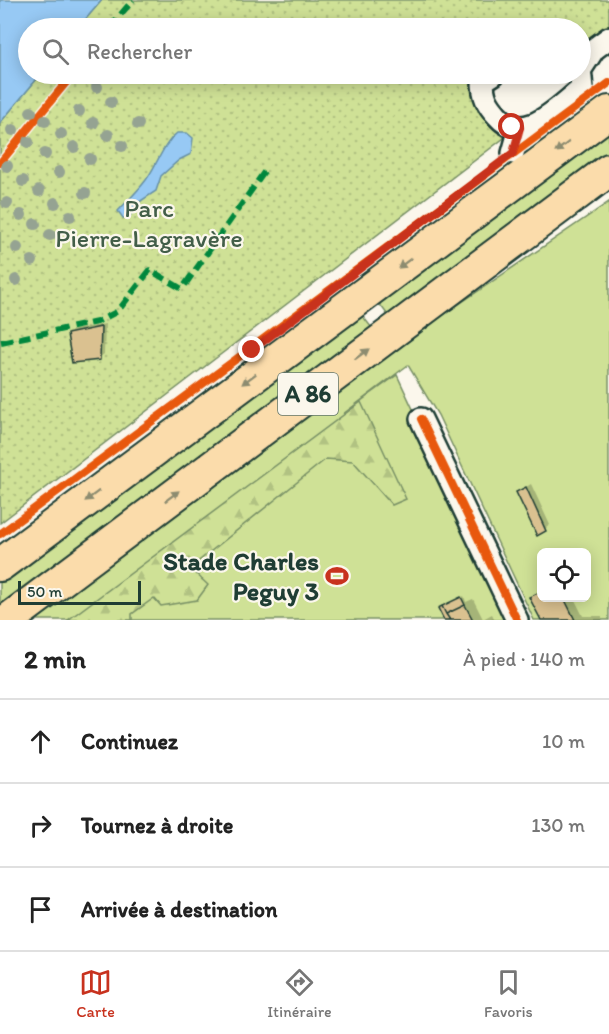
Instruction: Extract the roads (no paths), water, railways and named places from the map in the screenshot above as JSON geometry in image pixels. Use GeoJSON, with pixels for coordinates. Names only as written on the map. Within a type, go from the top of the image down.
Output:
{"type":"FeatureCollection","features":[{"type":"Feature","properties":{"kind":"highway","name":"A 86"},"geometry":{"type":"LineString","coordinates":[[0,565],[609,112]]}},
{"type":"Feature","properties":{"kind":"highway","name":"A 86"},"geometry":{"type":"LineString","coordinates":[[8,620],[609,170]]}},
{"type":"Feature","properties":{"kind":"highway"},"geometry":{"type":"LineString","coordinates":[[508,246],[526,249],[609,195]]}},
{"type":"Feature","properties":{"kind":"street"},"geometry":{"type":"LineString","coordinates":[[483,84],[486,102],[503,122],[520,128],[529,128],[582,89],[583,84]]}},
{"type":"Feature","properties":{"kind":"street"},"geometry":{"type":"LineString","coordinates":[[513,153],[520,128]]}},
{"type":"Feature","properties":{"kind":"street"},"geometry":{"type":"LineString","coordinates":[[421,419],[517,620]]}},
{"type":"Feature","properties":{"kind":"water"},"geometry":{"type":"Polygon","coordinates":[[[0,0],[102,0],[87,18],[18,18],[18,84],[33,84],[0,123],[0,0]]]}},
{"type":"Feature","properties":{"kind":"water"},"geometry":{"type":"Polygon","coordinates":[[[177,133],[187,133],[193,138],[191,154],[179,160],[161,176],[156,191],[136,204],[130,216],[123,218],[118,211],[146,180],[168,143],[177,133]]]}},
{"type":"Feature","properties":{"kind":"place","name":"Stade Charles Peguy 3"},"geometry":{"type":"Point","coordinates":[337,576]}},
{"type":"Feature","properties":{"kind":"park label","name":"Parc Pierre-Lagravère"},"geometry":{"type":"Point","coordinates":[149,223]}}]}
